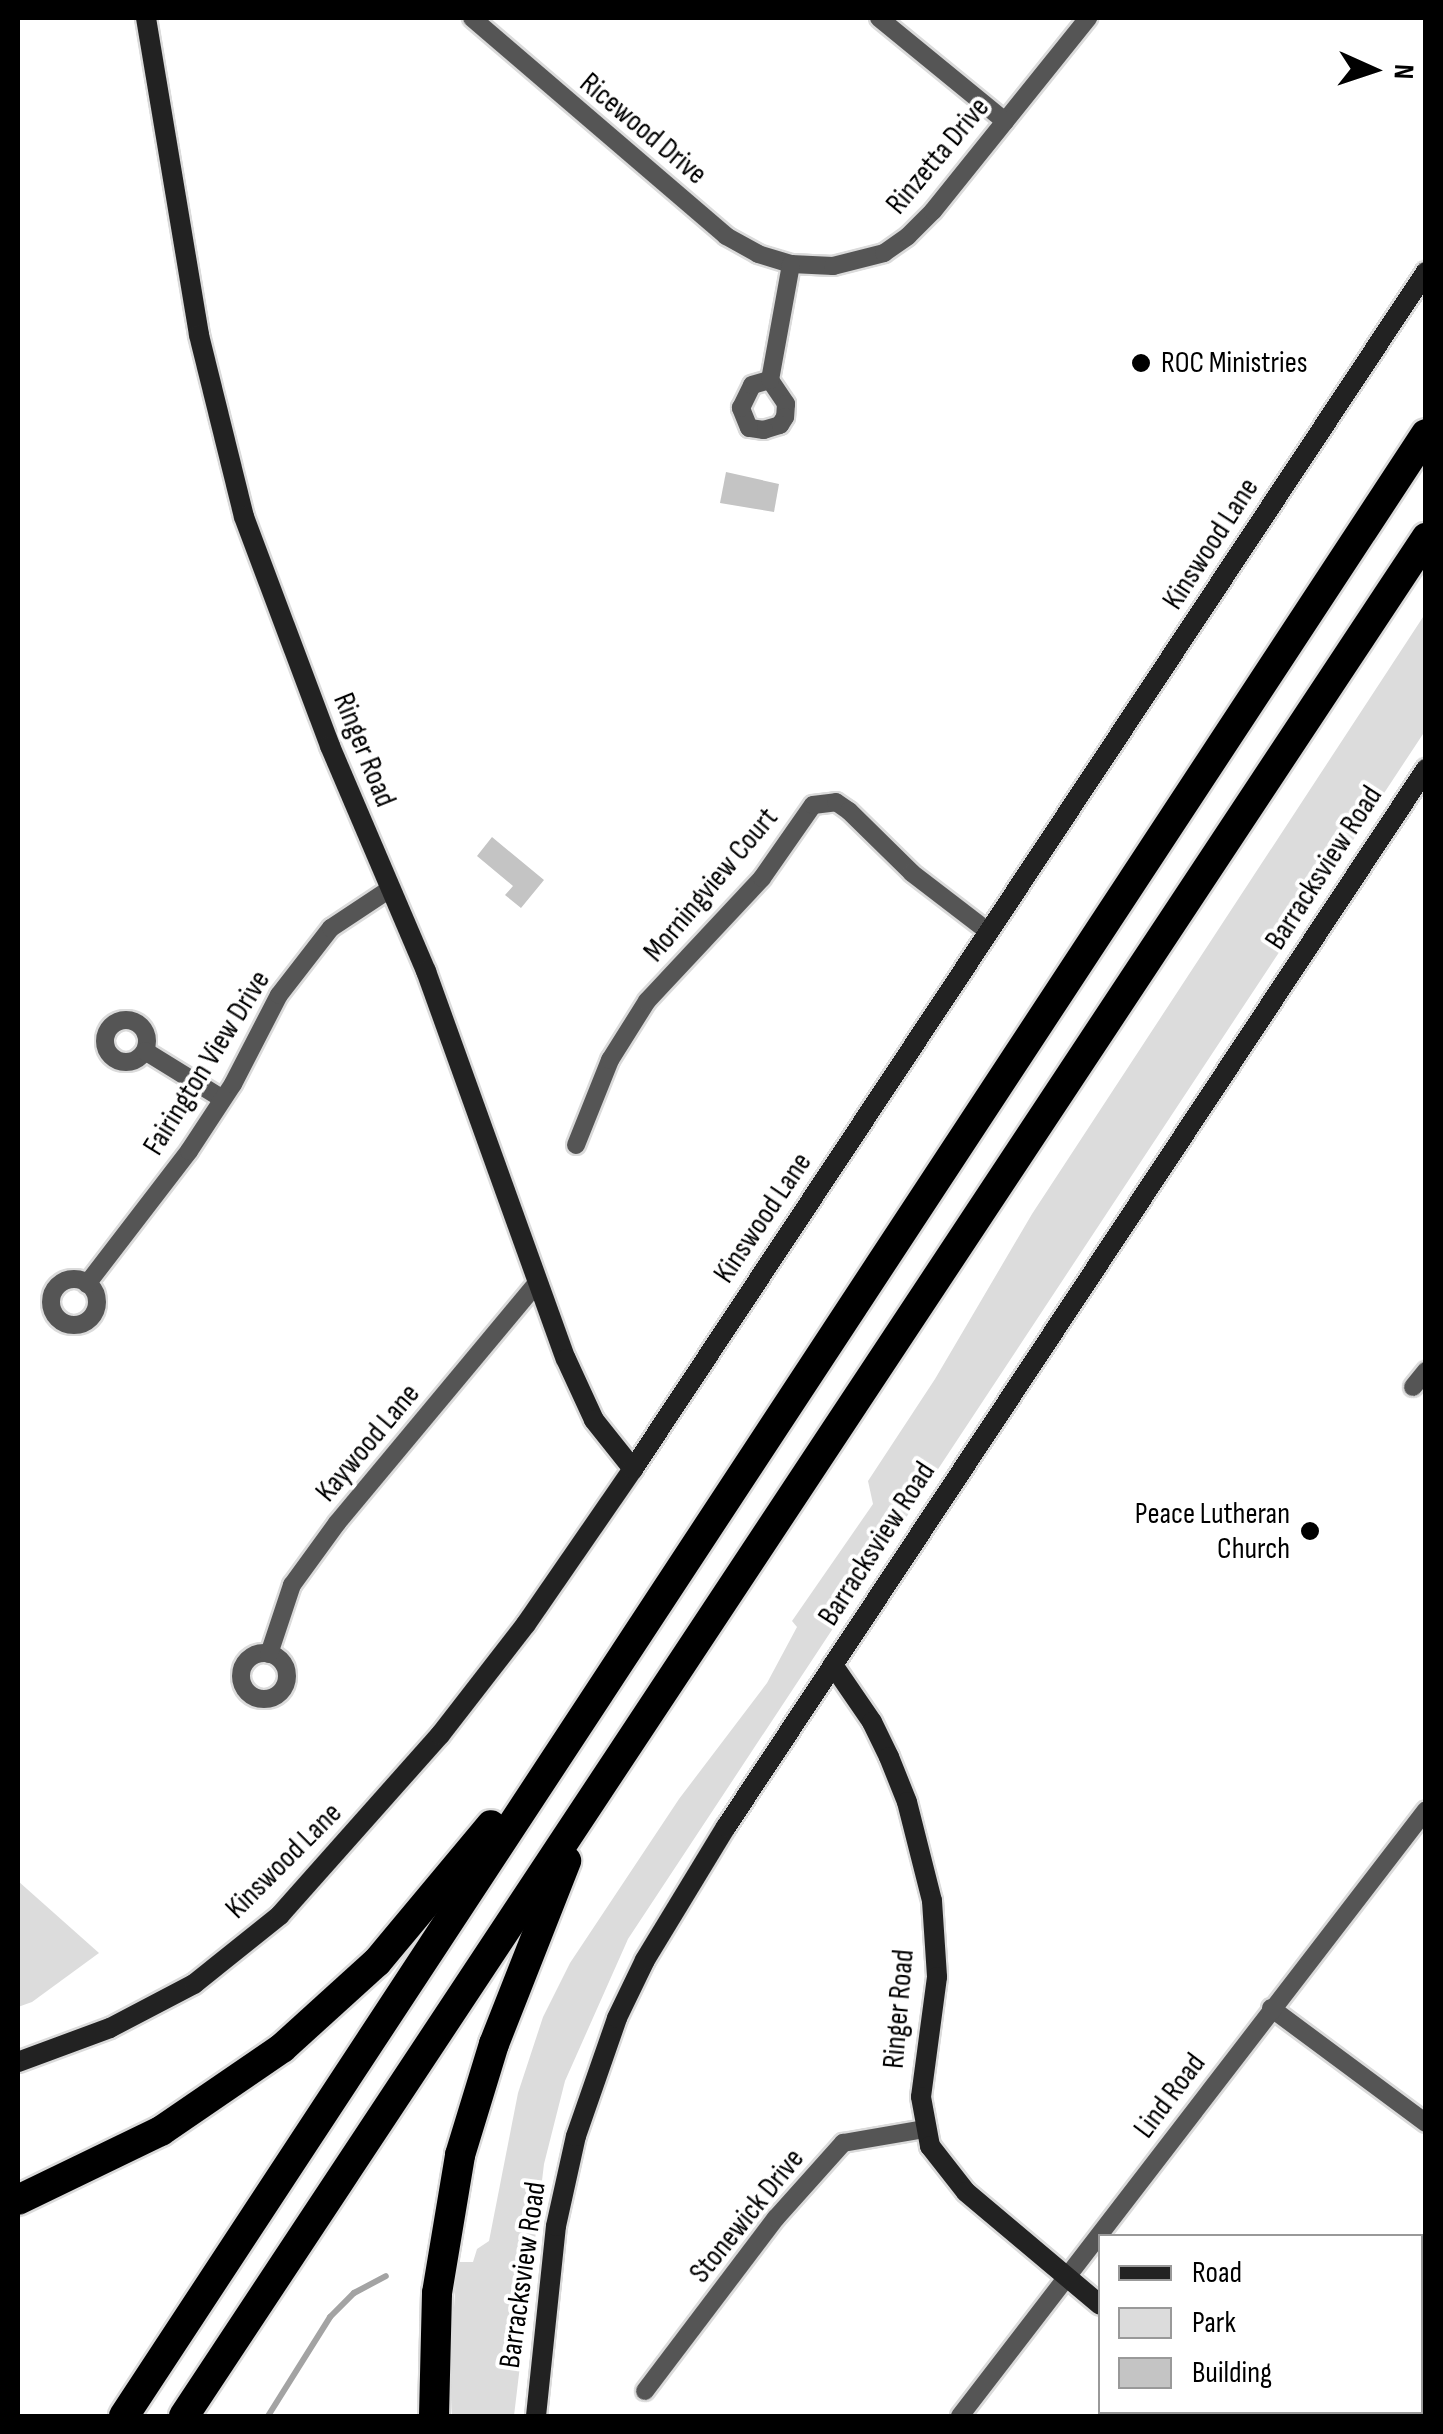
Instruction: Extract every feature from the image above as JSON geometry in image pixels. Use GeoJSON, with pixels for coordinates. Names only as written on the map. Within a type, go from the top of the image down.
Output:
{"type":"FeatureCollection","features":[{"type":"Feature","properties":{"kind":"highway"},"geometry":{"type":"LineString","coordinates":[[124,2416],[586,1706],[1426,434]]}},
{"type":"Feature","properties":{"kind":"highway"},"geometry":{"type":"LineString","coordinates":[[184,2416],[1426,538]]}},
{"type":"Feature","properties":{"kind":"highway"},"geometry":{"type":"LineString","coordinates":[[18,2200],[161,2131],[282,2048],[377,1962],[586,1706]]}},
{"type":"Feature","properties":{"kind":"highway"},"geometry":{"type":"LineString","coordinates":[[434,2416],[436,2294],[446,2224],[470,2117],[589,1803]]}},
{"type":"Feature","properties":{"kind":"street","name":"Ringer Road"},"geometry":{"type":"LineString","coordinates":[[146,18],[199,335],[228,465],[290,648],[426,971],[537,1283],[594,1420],[633,1469]]}},
{"type":"Feature","properties":{"kind":"street","name":"Ricewood Drive"},"geometry":{"type":"LineString","coordinates":[[472,18],[726,236],[758,254],[791,264]]}},
{"type":"Feature","properties":{"kind":"street"},"geometry":{"type":"LineString","coordinates":[[879,18],[1005,122]]}},
{"type":"Feature","properties":{"kind":"street","name":"Rinzetta Drive"},"geometry":{"type":"LineString","coordinates":[[791,264],[832,266],[884,254],[933,211],[1088,18]]}},
{"type":"Feature","properties":{"kind":"street"},"geometry":{"type":"LineString","coordinates":[[770,380],[791,264]]}},
{"type":"Feature","properties":{"kind":"street","name":"Kinswood Lane"},"geometry":{"type":"LineString","coordinates":[[18,2062],[110,2028],[194,1984],[280,1916],[440,1735],[526,1624],[633,1469],[1426,272]]}},
{"type":"Feature","properties":{"kind":"street","name":"Barracksview Road"},"geometry":{"type":"LineString","coordinates":[[536,2416],[563,2191],[576,2136],[617,2018],[672,1911],[1426,769]]}},
{"type":"Feature","properties":{"kind":"street","name":"Morningview Court"},"geometry":{"type":"LineString","coordinates":[[576,1145],[610,1060],[647,1001],[750,891],[813,805],[836,802],[850,811],[912,873],[989,932]]}},
{"type":"Feature","properties":{"kind":"street","name":"Fairington View Drive"},"geometry":{"type":"LineString","coordinates":[[87,1284],[189,1151],[279,995],[331,928],[390,889]]}},
{"type":"Feature","properties":{"kind":"street"},"geometry":{"type":"LineString","coordinates":[[145,1051],[222,1098]]}},
{"type":"Feature","properties":{"kind":"street","name":"Kaywood Lane"},"geometry":{"type":"LineString","coordinates":[[269,1654],[292,1585],[326,1538],[537,1283]]}},
{"type":"Feature","properties":{"kind":"street"},"geometry":{"type":"LineString","coordinates":[[1413,1387],[1426,1371]]}},
{"type":"Feature","properties":{"kind":"street","name":"Ringer Road"},"geometry":{"type":"LineString","coordinates":[[833,1665],[872,1722],[889,1757],[906,1802],[932,1901],[937,1977],[921,2096],[924,2129],[938,2160],[966,2192],[1098,2303]]}},
{"type":"Feature","properties":{"kind":"street","name":"Lind Road"},"geometry":{"type":"LineString","coordinates":[[1100,2234],[1426,1810]]}},
{"type":"Feature","properties":{"kind":"street"},"geometry":{"type":"LineString","coordinates":[[1271,2008],[1426,2122]]}},
{"type":"Feature","properties":{"kind":"street","name":"Stonewick Drive"},"geometry":{"type":"LineString","coordinates":[[644,2391],[776,2218],[843,2142],[924,2129]]}},
{"type":"Feature","properties":{"kind":"street","name":"Lind Road"},"geometry":{"type":"LineString","coordinates":[[960,2416],[1098,2236]]}},
{"type":"Feature","properties":{"kind":"green space"},"geometry":{"type":"Polygon","coordinates":[[[1425,614],[1425,731],[628,1939],[565,2081],[544,2164],[514,2416],[452,2416],[451,2353],[457,2262],[473,2262],[477,2249],[489,2241],[518,2093],[543,2017],[570,1963],[679,1799],[767,1683],[797,1627],[792,1621],[873,1504],[868,1481],[935,1379],[1032,1214],[1425,614]]]}},
{"type":"Feature","properties":{"kind":"green space"},"geometry":{"type":"Polygon","coordinates":[[[18,1881],[99,1953],[32,2002],[18,2007],[18,1881]]]}},
{"type":"Feature","properties":{"kind":"building"},"geometry":{"type":"Polygon","coordinates":[[[726,472],[779,484],[774,512],[720,503],[726,472]]]}},
{"type":"Feature","properties":{"kind":"building"},"geometry":{"type":"Polygon","coordinates":[[[492,837],[544,880],[521,908],[505,895],[513,886],[477,856],[492,837]]]}},
{"type":"Feature","properties":{"kind":"waterway"},"geometry":{"type":"LineString","coordinates":[[268,2416],[330,2317],[354,2293],[386,2276]]}},
{"type":"Feature","properties":{"kind":"place","name":"ROC Ministries"},"geometry":{"type":"Point","coordinates":[1141,363]}},
{"type":"Feature","properties":{"kind":"place","name":"Peace Lutheran Church"},"geometry":{"type":"Point","coordinates":[1310,1531]}}]}
